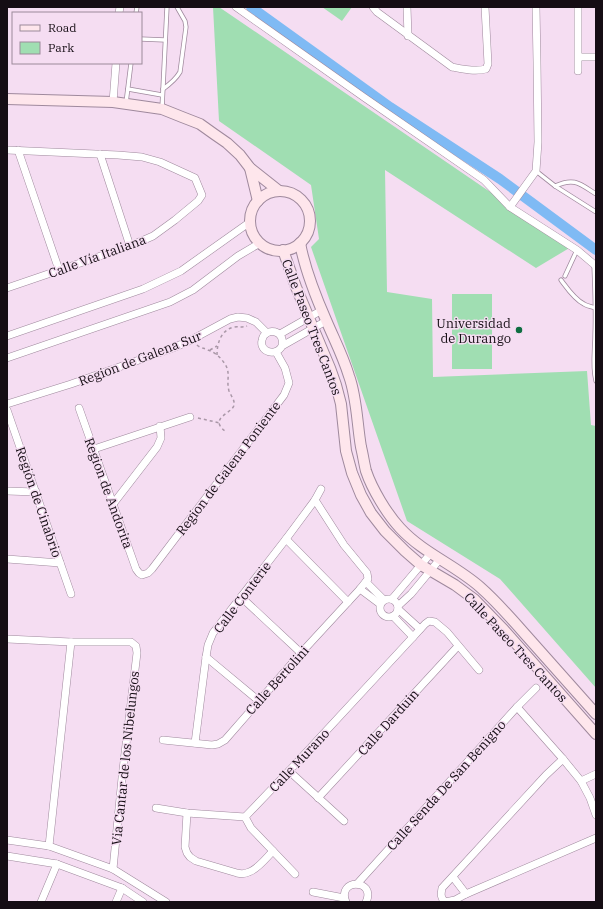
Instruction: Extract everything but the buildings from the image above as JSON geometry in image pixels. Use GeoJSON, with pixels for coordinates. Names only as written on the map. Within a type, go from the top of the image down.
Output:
{"type":"FeatureCollection","features":[{"type":"Feature","properties":{"kind":"street"},"geometry":{"type":"LineString","coordinates":[[236,7],[484,180],[510,207],[577,250],[595,265]]}},
{"type":"Feature","properties":{"kind":"street"},"geometry":{"type":"LineString","coordinates":[[373,7],[377,12],[408,36],[452,67],[481,70],[486,69],[488,64],[485,7]]}},
{"type":"Feature","properties":{"kind":"street"},"geometry":{"type":"LineString","coordinates":[[407,7],[408,36]]}},
{"type":"Feature","properties":{"kind":"street"},"geometry":{"type":"LineString","coordinates":[[510,207],[533,174],[538,142],[536,7]]}},
{"type":"Feature","properties":{"kind":"street"},"geometry":{"type":"LineString","coordinates":[[578,7],[578,71]]}},
{"type":"Feature","properties":{"kind":"street"},"geometry":{"type":"LineString","coordinates":[[579,57],[596,57]]}},
{"type":"Feature","properties":{"kind":"street"},"geometry":{"type":"LineString","coordinates":[[113,102],[116,64]]}},
{"type":"Feature","properties":{"kind":"street"},"geometry":{"type":"LineString","coordinates":[[7,99],[113,102],[162,109],[200,124],[227,143],[250,168],[278,191]]}},
{"type":"Feature","properties":{"kind":"street","name":"Calle Vía Italiana"},"geometry":{"type":"LineString","coordinates":[[7,150],[142,156],[160,162],[195,178],[202,195],[198,201],[175,220],[152,236],[130,246],[7,288]]}},
{"type":"Feature","properties":{"kind":"street"},"geometry":{"type":"LineString","coordinates":[[18,150],[59,270]]}},
{"type":"Feature","properties":{"kind":"street"},"geometry":{"type":"LineString","coordinates":[[100,154],[130,246]]}},
{"type":"Feature","properties":{"kind":"street"},"geometry":{"type":"LineString","coordinates":[[250,168],[258,201]]}},
{"type":"Feature","properties":{"kind":"street"},"geometry":{"type":"LineString","coordinates":[[278,191],[286,192],[298,197],[304,202],[309,215],[309,230],[306,236],[300,243],[290,249],[273,250],[265,246],[260,243],[251,229],[250,222],[253,208],[263,196],[278,191]]}},
{"type":"Feature","properties":{"kind":"street"},"geometry":{"type":"LineString","coordinates":[[7,336],[143,289],[164,280],[180,271],[250,222]]}},
{"type":"Feature","properties":{"kind":"street"},"geometry":{"type":"LineString","coordinates":[[7,358],[170,302],[193,290],[238,256],[260,243]]}},
{"type":"Feature","properties":{"kind":"street","name":"Calle Paseo Tres Cantos"},"geometry":{"type":"LineString","coordinates":[[300,243],[309,279],[326,321],[341,352],[350,377],[366,471],[387,511],[400,528],[414,541],[458,570],[480,587],[499,605],[596,714]]}},
{"type":"Feature","properties":{"kind":"street","name":"Calle Paseo Tres Cantos"},"geometry":{"type":"LineString","coordinates":[[283,250],[308,318],[336,385],[341,404],[346,451],[352,473],[361,495],[371,513],[385,531],[405,551],[421,564],[455,585],[474,599],[596,734]]}},
{"type":"Feature","properties":{"kind":"street"},"geometry":{"type":"LineString","coordinates":[[280,334],[322,310]]}},
{"type":"Feature","properties":{"kind":"street","name":"Region de Galena Sur"},"geometry":{"type":"LineString","coordinates":[[7,404],[86,379],[173,348],[222,323],[238,317],[247,318],[256,322]]}},
{"type":"Feature","properties":{"kind":"street"},"geometry":{"type":"LineString","coordinates":[[282,346],[283,340],[280,334],[274,331],[267,333],[262,338],[263,348],[269,352],[276,352],[281,349],[282,346],[326,321]]}},
{"type":"Feature","properties":{"kind":"street"},"geometry":{"type":"LineString","coordinates":[[256,322],[267,333]]}},
{"type":"Feature","properties":{"kind":"street","name":"Region de Galena Poniente"},"geometry":{"type":"LineString","coordinates":[[142,575],[148,573],[152,569],[284,395],[289,383],[285,368],[276,352]]}},
{"type":"Feature","properties":{"kind":"street","name":"Region de Andorita"},"geometry":{"type":"LineString","coordinates":[[79,408],[136,569],[142,575]]}},
{"type":"Feature","properties":{"kind":"street","name":"Región de Cinabrio"},"geometry":{"type":"LineString","coordinates":[[7,410],[71,594]]}},
{"type":"Feature","properties":{"kind":"street"},"geometry":{"type":"LineString","coordinates":[[94,449],[190,417]]}},
{"type":"Feature","properties":{"kind":"street"},"geometry":{"type":"LineString","coordinates":[[113,504],[157,447],[161,438],[160,426]]}},
{"type":"Feature","properties":{"kind":"street","name":"Calle Conterie"},"geometry":{"type":"LineString","coordinates":[[196,743],[208,645],[214,633],[315,500],[321,489]]}},
{"type":"Feature","properties":{"kind":"street"},"geometry":{"type":"LineString","coordinates":[[7,491],[36,492]]}},
{"type":"Feature","properties":{"kind":"street"},"geometry":{"type":"LineString","coordinates":[[315,500],[344,545],[367,573],[368,579],[366,582],[382,602]]}},
{"type":"Feature","properties":{"kind":"street"},"geometry":{"type":"LineString","coordinates":[[286,539],[348,602]]}},
{"type":"Feature","properties":{"kind":"street"},"geometry":{"type":"LineString","coordinates":[[392,599],[421,564],[435,556]]}},
{"type":"Feature","properties":{"kind":"street"},"geometry":{"type":"LineString","coordinates":[[420,629],[398,607],[397,603],[392,599],[386,598],[382,602],[380,610],[384,615],[390,617],[398,612],[398,607],[431,570],[435,556]]}},
{"type":"Feature","properties":{"kind":"street"},"geometry":{"type":"LineString","coordinates":[[7,559],[60,563]]}},
{"type":"Feature","properties":{"kind":"street","name":"Calle Bertolini"},"geometry":{"type":"LineString","coordinates":[[163,740],[212,745],[218,744],[225,740],[301,653],[366,582]]}},
{"type":"Feature","properties":{"kind":"street"},"geometry":{"type":"LineString","coordinates":[[360,589],[382,602]]}},
{"type":"Feature","properties":{"kind":"street"},"geometry":{"type":"LineString","coordinates":[[241,597],[301,653]]}},
{"type":"Feature","properties":{"kind":"street"},"geometry":{"type":"LineString","coordinates":[[393,616],[413,637]]}},
{"type":"Feature","properties":{"kind":"street","name":"Calle Murano"},"geometry":{"type":"LineString","coordinates":[[245,817],[420,629],[430,621],[435,622],[458,646]]}},
{"type":"Feature","properties":{"kind":"street"},"geometry":{"type":"LineString","coordinates":[[7,639],[71,642],[49,846]]}},
{"type":"Feature","properties":{"kind":"street","name":"Via Cantar de los Nibelungos"},"geometry":{"type":"LineString","coordinates":[[71,642],[131,642],[136,646],[137,653],[113,869]]}},
{"type":"Feature","properties":{"kind":"street"},"geometry":{"type":"LineString","coordinates":[[458,646],[479,670]]}},
{"type":"Feature","properties":{"kind":"street","name":"Calle Darduin"},"geometry":{"type":"LineString","coordinates":[[318,798],[458,646]]}},
{"type":"Feature","properties":{"kind":"street"},"geometry":{"type":"LineString","coordinates":[[206,657],[259,701]]}},
{"type":"Feature","properties":{"kind":"street","name":"Calle Senda De San Benigno"},"geometry":{"type":"LineString","coordinates":[[345,900],[345,892],[348,887],[352,884],[357,884],[517,707],[536,688]]}},
{"type":"Feature","properties":{"kind":"street"},"geometry":{"type":"LineString","coordinates":[[517,707],[563,759],[593,796],[596,815]]}},
{"type":"Feature","properties":{"kind":"street"},"geometry":{"type":"LineString","coordinates":[[563,759],[546,774],[442,888],[442,899],[445,902],[455,900],[596,838]]}},
{"type":"Feature","properties":{"kind":"street"},"geometry":{"type":"LineString","coordinates":[[289,771],[344,821]]}},
{"type":"Feature","properties":{"kind":"street"},"geometry":{"type":"LineString","coordinates":[[581,781],[596,774]]}},
{"type":"Feature","properties":{"kind":"street"},"geometry":{"type":"LineString","coordinates":[[156,808],[187,813],[245,817],[251,828],[295,874]]}},
{"type":"Feature","properties":{"kind":"street"},"geometry":{"type":"LineString","coordinates":[[187,813],[185,847],[190,857],[196,861],[243,874],[255,869],[273,851]]}},
{"type":"Feature","properties":{"kind":"street"},"geometry":{"type":"LineString","coordinates":[[7,840],[49,846],[113,869],[166,902]]}},
{"type":"Feature","properties":{"kind":"street"},"geometry":{"type":"LineString","coordinates":[[7,856],[57,864],[122,888],[143,902]]}},
{"type":"Feature","properties":{"kind":"street"},"geometry":{"type":"LineString","coordinates":[[41,902],[57,864]]}},
{"type":"Feature","properties":{"kind":"street"},"geometry":{"type":"LineString","coordinates":[[453,877],[466,894]]}},
{"type":"Feature","properties":{"kind":"street"},"geometry":{"type":"LineString","coordinates":[[357,884],[362,885],[368,893],[366,902]]}},
{"type":"Feature","properties":{"kind":"street"},"geometry":{"type":"LineString","coordinates":[[116,902],[122,888]]}},
{"type":"Feature","properties":{"kind":"street"},"geometry":{"type":"LineString","coordinates":[[313,892],[345,900]]}},
{"type":"Feature","properties":{"kind":"lane"},"geometry":{"type":"LineString","coordinates":[[162,109],[167,7]]}},
{"type":"Feature","properties":{"kind":"lane"},"geometry":{"type":"LineString","coordinates":[[163,89],[171,84],[180,72],[186,27],[185,21],[177,7]]}},
{"type":"Feature","properties":{"kind":"lane"},"geometry":{"type":"LineString","coordinates":[[142,39],[165,40]]}},
{"type":"Feature","properties":{"kind":"lane"},"geometry":{"type":"LineString","coordinates":[[126,104],[131,64]]}},
{"type":"Feature","properties":{"kind":"lane"},"geometry":{"type":"LineString","coordinates":[[128,90],[162,94]]}},
{"type":"Feature","properties":{"kind":"lane"},"geometry":{"type":"LineString","coordinates":[[533,174],[596,212]]}},
{"type":"Feature","properties":{"kind":"lane"},"geometry":{"type":"LineString","coordinates":[[555,186],[564,182],[574,182],[596,194]]}},
{"type":"Feature","properties":{"kind":"lane"},"geometry":{"type":"LineString","coordinates":[[565,276],[577,250]]}},
{"type":"Feature","properties":{"kind":"lane"},"geometry":{"type":"LineString","coordinates":[[595,265],[596,336],[594,358],[596,381]]}},
{"type":"Feature","properties":{"kind":"lane"},"geometry":{"type":"LineString","coordinates":[[561,280],[575,298],[596,308]]}},
{"type":"Feature","properties":{"kind":"path"},"geometry":{"type":"LineString","coordinates":[[217,355],[217,346],[221,337],[226,331],[234,327],[244,328],[256,322]]}},
{"type":"Feature","properties":{"kind":"path"},"geometry":{"type":"LineString","coordinates":[[191,340],[198,347],[210,350],[217,355],[225,364],[229,373],[229,389],[234,405],[232,410],[222,416],[220,424],[225,431]]}},
{"type":"Feature","properties":{"kind":"path"},"geometry":{"type":"LineString","coordinates":[[210,350],[217,346]]}},
{"type":"Feature","properties":{"kind":"path"},"geometry":{"type":"LineString","coordinates":[[190,417],[220,424]]}},
{"type":"Feature","properties":{"kind":"green space"},"geometry":{"type":"Polygon","coordinates":[[[213,7],[219,7],[571,247],[536,268],[385,170],[387,292],[432,299],[433,377],[587,371],[591,425],[596,426],[596,688],[500,579],[407,521],[311,247],[319,239],[311,185],[219,121],[213,7]]]}},
{"type":"Feature","properties":{"kind":"green space"},"geometry":{"type":"Polygon","coordinates":[[[322,7],[352,7],[342,21],[322,7]]]}},
{"type":"Feature","properties":{"kind":"green space"},"geometry":{"type":"Polygon","coordinates":[[[452,294],[492,294],[492,369],[452,369],[452,294]]]}},
{"type":"Feature","properties":{"kind":"waterway"},"geometry":{"type":"LineString","coordinates":[[251,7],[390,107],[500,179],[596,250]]}},
{"type":"Feature","properties":{"kind":"place","name":"Universidad de Durango"},"geometry":{"type":"Point","coordinates":[519,330]}}]}
